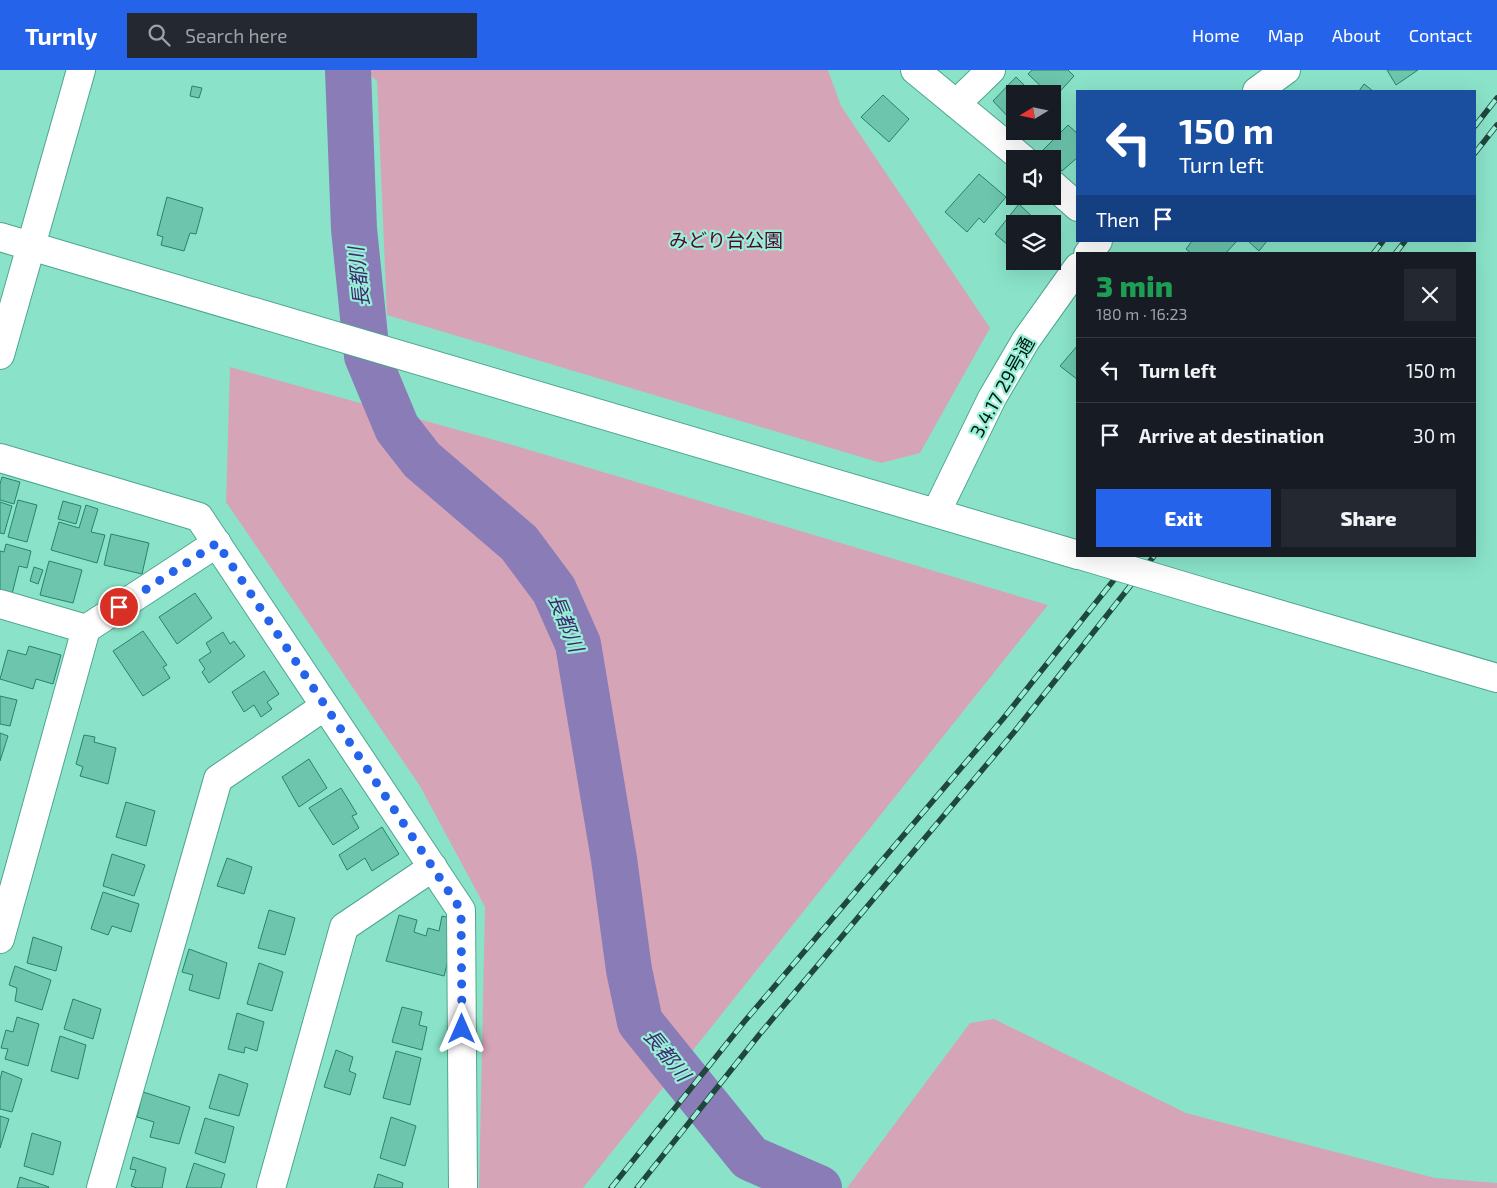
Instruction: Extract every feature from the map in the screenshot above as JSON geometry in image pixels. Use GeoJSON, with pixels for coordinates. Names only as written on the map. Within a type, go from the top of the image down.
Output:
{"type":"FeatureCollection","features":[{"type":"Feature","properties":{"kind":"street"},"geometry":{"type":"LineString","coordinates":[[0,355],[81,70]]}},
{"type":"Feature","properties":{"kind":"street"},"geometry":{"type":"LineString","coordinates":[[915,70],[1012,150]]}},
{"type":"Feature","properties":{"kind":"street"},"geometry":{"type":"LineString","coordinates":[[956,104],[990,70]]}},
{"type":"Feature","properties":{"kind":"street"},"geometry":{"type":"LineString","coordinates":[[1257,90],[1286,70]]}},
{"type":"Feature","properties":{"kind":"street"},"geometry":{"type":"LineString","coordinates":[[1061,192],[1076,206]]}},
{"type":"Feature","properties":{"kind":"street"},"geometry":{"type":"LineString","coordinates":[[0,237],[1076,553]]}},
{"type":"Feature","properties":{"kind":"street"},"geometry":{"type":"LineString","coordinates":[[1090,252],[1097,242]]}},
{"type":"Feature","properties":{"kind":"street","name":"3.4.17 29号通"},"geometry":{"type":"LineString","coordinates":[[936,513],[992,398],[1026,340],[1076,270]]}},
{"type":"Feature","properties":{"kind":"street"},"geometry":{"type":"LineString","coordinates":[[0,458],[199,517],[461,910],[463,1188]]}},
{"type":"Feature","properties":{"kind":"street"},"geometry":{"type":"LineString","coordinates":[[0,939],[86,629],[217,543]]}},
{"type":"Feature","properties":{"kind":"street"},"geometry":{"type":"LineString","coordinates":[[1086,557],[1497,678]]}},
{"type":"Feature","properties":{"kind":"street"},"geometry":{"type":"LineString","coordinates":[[0,604],[86,629]]}},
{"type":"Feature","properties":{"kind":"street"},"geometry":{"type":"LineString","coordinates":[[101,1188],[218,779],[325,706]]}},
{"type":"Feature","properties":{"kind":"street"},"geometry":{"type":"LineString","coordinates":[[271,1188],[344,927],[432,867]]}},
{"type":"Feature","properties":{"kind":"green space","name":"みどり台公園"},"geometry":{"type":"Polygon","coordinates":[[[364,70],[828,70],[841,106],[990,328],[920,453],[881,463],[387,315],[377,81],[364,70]]]}},
{"type":"Feature","properties":{"kind":"green space"},"geometry":{"type":"Polygon","coordinates":[[[230,367],[516,446],[1048,605],[583,1188],[479,1188],[485,907],[420,786],[226,502],[230,367]]]}},
{"type":"Feature","properties":{"kind":"green space"},"geometry":{"type":"Polygon","coordinates":[[[994,1019],[1186,1113],[1435,1178],[1497,1183],[1497,1188],[847,1188],[970,1023],[994,1019]]]}},
{"type":"Feature","properties":{"kind":"building"},"geometry":{"type":"Polygon","coordinates":[[[1032,70],[1068,70],[1074,76],[1061,90],[1061,85],[1040,85],[1028,74],[1032,70]]]}},
{"type":"Feature","properties":{"kind":"building"},"geometry":{"type":"Polygon","coordinates":[[[1387,70],[1418,70],[1396,85],[1387,70]]]}},
{"type":"Feature","properties":{"kind":"building"},"geometry":{"type":"Polygon","coordinates":[[[1016,77],[1024,85],[1008,85],[1016,77]]]}},
{"type":"Feature","properties":{"kind":"building"},"geometry":{"type":"Polygon","coordinates":[[[1364,84],[1372,90],[1360,90],[1364,84]]]}},
{"type":"Feature","properties":{"kind":"building"},"geometry":{"type":"Polygon","coordinates":[[[192,86],[202,88],[199,98],[190,96],[192,86]]]}},
{"type":"Feature","properties":{"kind":"building"},"geometry":{"type":"Polygon","coordinates":[[[1006,87],[1006,115],[993,101],[1006,87]]]}},
{"type":"Feature","properties":{"kind":"building"},"geometry":{"type":"Polygon","coordinates":[[[883,95],[909,119],[889,142],[861,117],[883,95]]]}},
{"type":"Feature","properties":{"kind":"building"},"geometry":{"type":"Polygon","coordinates":[[[1068,125],[1076,132],[1076,159],[1062,171],[1061,150],[1043,150],[1053,140],[1061,140],[1061,132],[1068,125]]]}},
{"type":"Feature","properties":{"kind":"building"},"geometry":{"type":"Polygon","coordinates":[[[979,174],[1006,197],[984,223],[979,218],[967,232],[945,212],[979,174]]]}},
{"type":"Feature","properties":{"kind":"building"},"geometry":{"type":"Polygon","coordinates":[[[167,197],[203,208],[196,234],[190,233],[184,251],[161,245],[163,237],[157,235],[167,197]]]}},
{"type":"Feature","properties":{"kind":"building"},"geometry":{"type":"Polygon","coordinates":[[[1020,205],[1031,215],[1010,215],[1020,205]]]}},
{"type":"Feature","properties":{"kind":"building"},"geometry":{"type":"Polygon","coordinates":[[[1006,220],[1006,243],[995,234],[1006,220]]]}},
{"type":"Feature","properties":{"kind":"building"},"geometry":{"type":"Polygon","coordinates":[[[1191,242],[1236,242],[1227,252],[1190,252],[1186,249],[1191,242]]]}},
{"type":"Feature","properties":{"kind":"building"},"geometry":{"type":"Polygon","coordinates":[[[1249,242],[1266,242],[1259,251],[1249,242]]]}},
{"type":"Feature","properties":{"kind":"building"},"geometry":{"type":"Polygon","coordinates":[[[1076,347],[1076,378],[1060,366],[1076,347]]]}},
{"type":"Feature","properties":{"kind":"building"},"geometry":{"type":"Polygon","coordinates":[[[2,477],[20,482],[14,504],[0,500],[2,477]]]}},
{"type":"Feature","properties":{"kind":"building"},"geometry":{"type":"Polygon","coordinates":[[[18,500],[37,505],[27,542],[8,537],[18,500]]]}},
{"type":"Feature","properties":{"kind":"building"},"geometry":{"type":"Polygon","coordinates":[[[63,501],[81,506],[76,524],[58,519],[63,501]]]}},
{"type":"Feature","properties":{"kind":"building"},"geometry":{"type":"Polygon","coordinates":[[[0,502],[12,506],[4,534],[0,533],[0,502]]]}},
{"type":"Feature","properties":{"kind":"building"},"geometry":{"type":"Polygon","coordinates":[[[86,505],[98,509],[91,532],[105,535],[97,563],[51,550],[59,522],[79,528],[86,505]]]}},
{"type":"Feature","properties":{"kind":"building"},"geometry":{"type":"Polygon","coordinates":[[[111,534],[149,543],[142,574],[104,565],[111,534]]]}},
{"type":"Feature","properties":{"kind":"building"},"geometry":{"type":"Polygon","coordinates":[[[6,544],[31,551],[27,568],[19,566],[12,594],[0,596],[0,551],[4,552],[6,544]]]}},
{"type":"Feature","properties":{"kind":"building"},"geometry":{"type":"Polygon","coordinates":[[[49,561],[82,570],[73,603],[40,595],[49,561]]]}},
{"type":"Feature","properties":{"kind":"building"},"geometry":{"type":"Polygon","coordinates":[[[34,567],[43,570],[38,584],[30,581],[34,567]]]}},
{"type":"Feature","properties":{"kind":"building"},"geometry":{"type":"Polygon","coordinates":[[[195,593],[212,618],[177,644],[159,617],[195,593]]]}},
{"type":"Feature","properties":{"kind":"building"},"geometry":{"type":"Polygon","coordinates":[[[143,631],[167,665],[163,667],[170,678],[143,696],[113,651],[143,631]]]}},
{"type":"Feature","properties":{"kind":"building"},"geometry":{"type":"Polygon","coordinates":[[[223,632],[230,644],[234,641],[245,656],[209,683],[202,672],[205,669],[199,660],[211,652],[206,643],[223,632]]]}},
{"type":"Feature","properties":{"kind":"building"},"geometry":{"type":"Polygon","coordinates":[[[29,646],[61,655],[53,684],[36,679],[33,689],[0,679],[8,650],[26,655],[29,646]]]}},
{"type":"Feature","properties":{"kind":"building"},"geometry":{"type":"Polygon","coordinates":[[[264,671],[279,694],[267,702],[272,709],[261,717],[254,705],[244,712],[232,692],[264,671]]]}},
{"type":"Feature","properties":{"kind":"building"},"geometry":{"type":"Polygon","coordinates":[[[0,696],[17,700],[10,726],[0,724],[0,696]]]}},
{"type":"Feature","properties":{"kind":"building"},"geometry":{"type":"Polygon","coordinates":[[[0,733],[8,736],[0,761],[0,733]]]}},
{"type":"Feature","properties":{"kind":"building"},"geometry":{"type":"Polygon","coordinates":[[[84,735],[95,737],[94,742],[116,748],[108,784],[80,776],[83,767],[76,764],[84,735]]]}},
{"type":"Feature","properties":{"kind":"building"},"geometry":{"type":"Polygon","coordinates":[[[309,759],[327,788],[299,807],[282,777],[309,759]]]}},
{"type":"Feature","properties":{"kind":"building"},"geometry":{"type":"Polygon","coordinates":[[[341,788],[357,814],[352,816],[359,828],[333,845],[309,808],[341,788]]]}},
{"type":"Feature","properties":{"kind":"building"},"geometry":{"type":"Polygon","coordinates":[[[126,802],[155,811],[146,846],[116,837],[126,802]]]}},
{"type":"Feature","properties":{"kind":"building"},"geometry":{"type":"Polygon","coordinates":[[[382,827],[399,854],[372,871],[365,858],[347,870],[339,855],[382,827]]]}},
{"type":"Feature","properties":{"kind":"building"},"geometry":{"type":"Polygon","coordinates":[[[112,854],[145,865],[134,896],[103,886],[112,854]]]}},
{"type":"Feature","properties":{"kind":"building"},"geometry":{"type":"Polygon","coordinates":[[[227,858],[252,867],[244,894],[217,886],[227,858]]]}},
{"type":"Feature","properties":{"kind":"building"},"geometry":{"type":"Polygon","coordinates":[[[103,892],[139,904],[131,932],[112,926],[108,935],[91,929],[103,892]]]}},
{"type":"Feature","properties":{"kind":"building"},"geometry":{"type":"Polygon","coordinates":[[[269,910],[295,918],[285,955],[258,948],[269,910]]]}},
{"type":"Feature","properties":{"kind":"building"},"geometry":{"type":"Polygon","coordinates":[[[399,915],[417,920],[414,932],[426,936],[428,928],[439,931],[442,916],[454,919],[454,937],[444,976],[386,961],[399,915]]]}},
{"type":"Feature","properties":{"kind":"building"},"geometry":{"type":"Polygon","coordinates":[[[33,937],[62,947],[56,971],[27,963],[33,937]]]}},
{"type":"Feature","properties":{"kind":"building"},"geometry":{"type":"Polygon","coordinates":[[[189,949],[227,963],[219,999],[189,990],[193,975],[182,972],[189,949]]]}},
{"type":"Feature","properties":{"kind":"building"},"geometry":{"type":"Polygon","coordinates":[[[259,963],[283,972],[272,1011],[247,1004],[259,963]]]}},
{"type":"Feature","properties":{"kind":"building"},"geometry":{"type":"Polygon","coordinates":[[[15,966],[51,980],[42,1010],[15,1001],[17,988],[9,985],[15,966]]]}},
{"type":"Feature","properties":{"kind":"building"},"geometry":{"type":"Polygon","coordinates":[[[73,999],[101,1009],[93,1039],[64,1029],[73,999]]]}},
{"type":"Feature","properties":{"kind":"building"},"geometry":{"type":"Polygon","coordinates":[[[402,1007],[422,1012],[419,1025],[427,1027],[422,1050],[392,1042],[402,1007]]]}},
{"type":"Feature","properties":{"kind":"building"},"geometry":{"type":"Polygon","coordinates":[[[237,1013],[264,1022],[257,1051],[245,1047],[244,1053],[228,1049],[237,1013]]]}},
{"type":"Feature","properties":{"kind":"building"},"geometry":{"type":"Polygon","coordinates":[[[17,1017],[39,1024],[28,1066],[5,1059],[8,1049],[1,1048],[6,1030],[13,1032],[17,1017]]]}},
{"type":"Feature","properties":{"kind":"building"},"geometry":{"type":"Polygon","coordinates":[[[60,1036],[86,1045],[78,1079],[51,1071],[60,1036]]]}},
{"type":"Feature","properties":{"kind":"building"},"geometry":{"type":"Polygon","coordinates":[[[336,1050],[353,1057],[349,1071],[356,1074],[350,1095],[324,1087],[336,1050]]]}},
{"type":"Feature","properties":{"kind":"building"},"geometry":{"type":"Polygon","coordinates":[[[396,1051],[421,1058],[410,1105],[383,1098],[396,1051]]]}},
{"type":"Feature","properties":{"kind":"building"},"geometry":{"type":"Polygon","coordinates":[[[2,1071],[22,1079],[12,1112],[0,1109],[0,1080],[2,1071]]]}},
{"type":"Feature","properties":{"kind":"building"},"geometry":{"type":"Polygon","coordinates":[[[219,1074],[248,1084],[239,1116],[209,1108],[219,1074]]]}},
{"type":"Feature","properties":{"kind":"building"},"geometry":{"type":"Polygon","coordinates":[[[143,1092],[190,1107],[179,1144],[150,1137],[154,1122],[137,1117],[143,1092]]]}},
{"type":"Feature","properties":{"kind":"building"},"geometry":{"type":"Polygon","coordinates":[[[0,1116],[9,1119],[0,1148],[0,1116]]]}},
{"type":"Feature","properties":{"kind":"building"},"geometry":{"type":"Polygon","coordinates":[[[391,1117],[416,1126],[405,1166],[380,1158],[391,1117]]]}},
{"type":"Feature","properties":{"kind":"building"},"geometry":{"type":"Polygon","coordinates":[[[205,1118],[234,1127],[225,1163],[195,1153],[205,1118]]]}},
{"type":"Feature","properties":{"kind":"building"},"geometry":{"type":"Polygon","coordinates":[[[32,1133],[61,1142],[53,1175],[24,1166],[32,1133]]]}},
{"type":"Feature","properties":{"kind":"building"},"geometry":{"type":"Polygon","coordinates":[[[133,1157],[166,1168],[162,1188],[137,1188],[131,1186],[136,1170],[130,1169],[133,1157]]]}},
{"type":"Feature","properties":{"kind":"building"},"geometry":{"type":"Polygon","coordinates":[[[194,1163],[225,1174],[221,1188],[186,1188],[194,1163]]]}},
{"type":"Feature","properties":{"kind":"building"},"geometry":{"type":"Polygon","coordinates":[[[378,1174],[403,1183],[402,1188],[374,1188],[378,1174]]]}},
{"type":"Feature","properties":{"kind":"building"},"geometry":{"type":"Polygon","coordinates":[[[20,1177],[49,1187],[17,1188],[20,1177]]]}},
{"type":"Feature","properties":{"kind":"waterway","name":"長都川"},"geometry":{"type":"LineString","coordinates":[[348,70],[354,229],[367,356],[397,428],[422,460],[519,543],[554,590],[578,644],[614,859],[629,970],[640,1022],[750,1158],[819,1188]]}},
{"type":"Feature","properties":{"kind":"railway"},"geometry":{"type":"LineString","coordinates":[[1476,125],[1497,98]]}},
{"type":"Feature","properties":{"kind":"railway"},"geometry":{"type":"LineString","coordinates":[[1476,152],[1497,125]]}},
{"type":"Feature","properties":{"kind":"railway"},"geometry":{"type":"LineString","coordinates":[[1375,252],[1382,242]]}},
{"type":"Feature","properties":{"kind":"railway"},"geometry":{"type":"LineString","coordinates":[[1397,252],[1404,242]]}},
{"type":"Feature","properties":{"kind":"railway"},"geometry":{"type":"LineString","coordinates":[[611,1188],[744,1022],[1002,720],[1132,557]]}},
{"type":"Feature","properties":{"kind":"railway"},"geometry":{"type":"LineString","coordinates":[[637,1188],[759,1035],[1015,731],[1153,557]]}},
{"type":"Feature","properties":{"kind":"route"},"geometry":{"type":"LineString","coordinates":[[119,607],[217,543],[461,910],[462,1029]]}}]}
